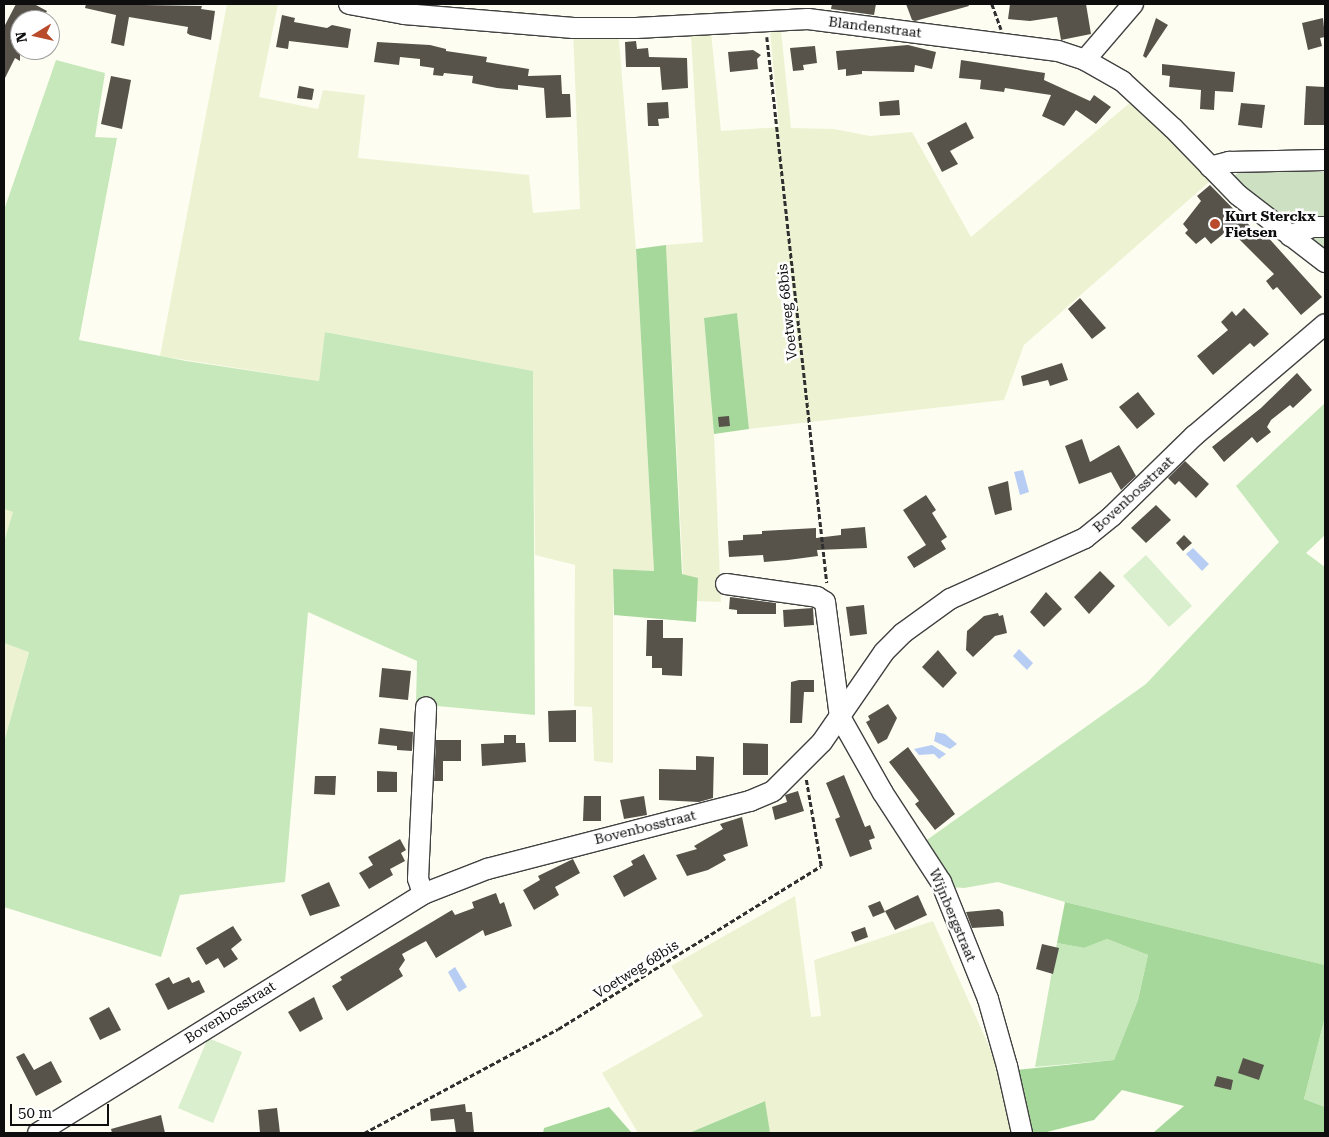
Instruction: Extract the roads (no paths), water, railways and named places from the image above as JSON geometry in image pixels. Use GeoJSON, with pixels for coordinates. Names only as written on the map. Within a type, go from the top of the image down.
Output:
{"type":"FeatureCollection","features":[{"type":"Feature","properties":{"kind":"street","name":"Blandenstraat"},"geometry":{"type":"LineString","coordinates":[[349,4],[572,28],[636,28],[766,20],[808,11],[1040,46],[1085,60],[1139,95],[1238,195],[1325,262]]}},
{"type":"Feature","properties":{"kind":"street"},"geometry":{"type":"LineString","coordinates":[[1085,60],[1133,4]]}},
{"type":"Feature","properties":{"kind":"street"},"geometry":{"type":"LineString","coordinates":[[1210,167],[1229,162],[1325,160]]}},
{"type":"Feature","properties":{"kind":"street"},"geometry":{"type":"LineString","coordinates":[[1290,236],[1312,227],[1325,227]]}},
{"type":"Feature","properties":{"kind":"street","name":"Bovenbosstraat"},"geometry":{"type":"LineString","coordinates":[[38,1133],[423,894],[487,869],[750,801],[772,791],[803,762],[840,717],[884,652],[922,617],[950,600],[1085,538],[1112,516],[1194,436],[1325,324]]}},
{"type":"Feature","properties":{"kind":"street"},"geometry":{"type":"LineString","coordinates":[[726,584],[817,597],[825,602],[840,717]]}},
{"type":"Feature","properties":{"kind":"street"},"geometry":{"type":"LineString","coordinates":[[423,894],[418,879],[426,707]]}},
{"type":"Feature","properties":{"kind":"street","name":"Wijnbergstraat"},"geometry":{"type":"LineString","coordinates":[[840,717],[882,793],[941,882],[988,999],[1007,1066],[1022,1133]]}},
{"type":"Feature","properties":{"kind":"water"},"geometry":{"type":"Polygon","coordinates":[[[1023,470],[1029,492],[1020,495],[1014,472],[1023,470]]]}},
{"type":"Feature","properties":{"kind":"water"},"geometry":{"type":"Polygon","coordinates":[[[1193,548],[1209,564],[1202,571],[1186,554],[1193,548]]]}},
{"type":"Feature","properties":{"kind":"water"},"geometry":{"type":"Polygon","coordinates":[[[1019,649],[1033,663],[1027,670],[1013,656],[1019,649]]]}},
{"type":"Feature","properties":{"kind":"water"},"geometry":{"type":"Polygon","coordinates":[[[936,732],[945,734],[957,744],[950,749],[934,741],[936,732]]]}},
{"type":"Feature","properties":{"kind":"water"},"geometry":{"type":"Polygon","coordinates":[[[932,745],[946,754],[939,759],[934,754],[919,755],[914,749],[932,745]]]}},
{"type":"Feature","properties":{"kind":"water"},"geometry":{"type":"Polygon","coordinates":[[[455,967],[467,987],[459,992],[448,972],[455,967]]]}},
{"type":"Feature","properties":{"kind":"place","name":"Kurt Sterckx Fietsen"},"geometry":{"type":"Point","coordinates":[1215,224]}}]}
